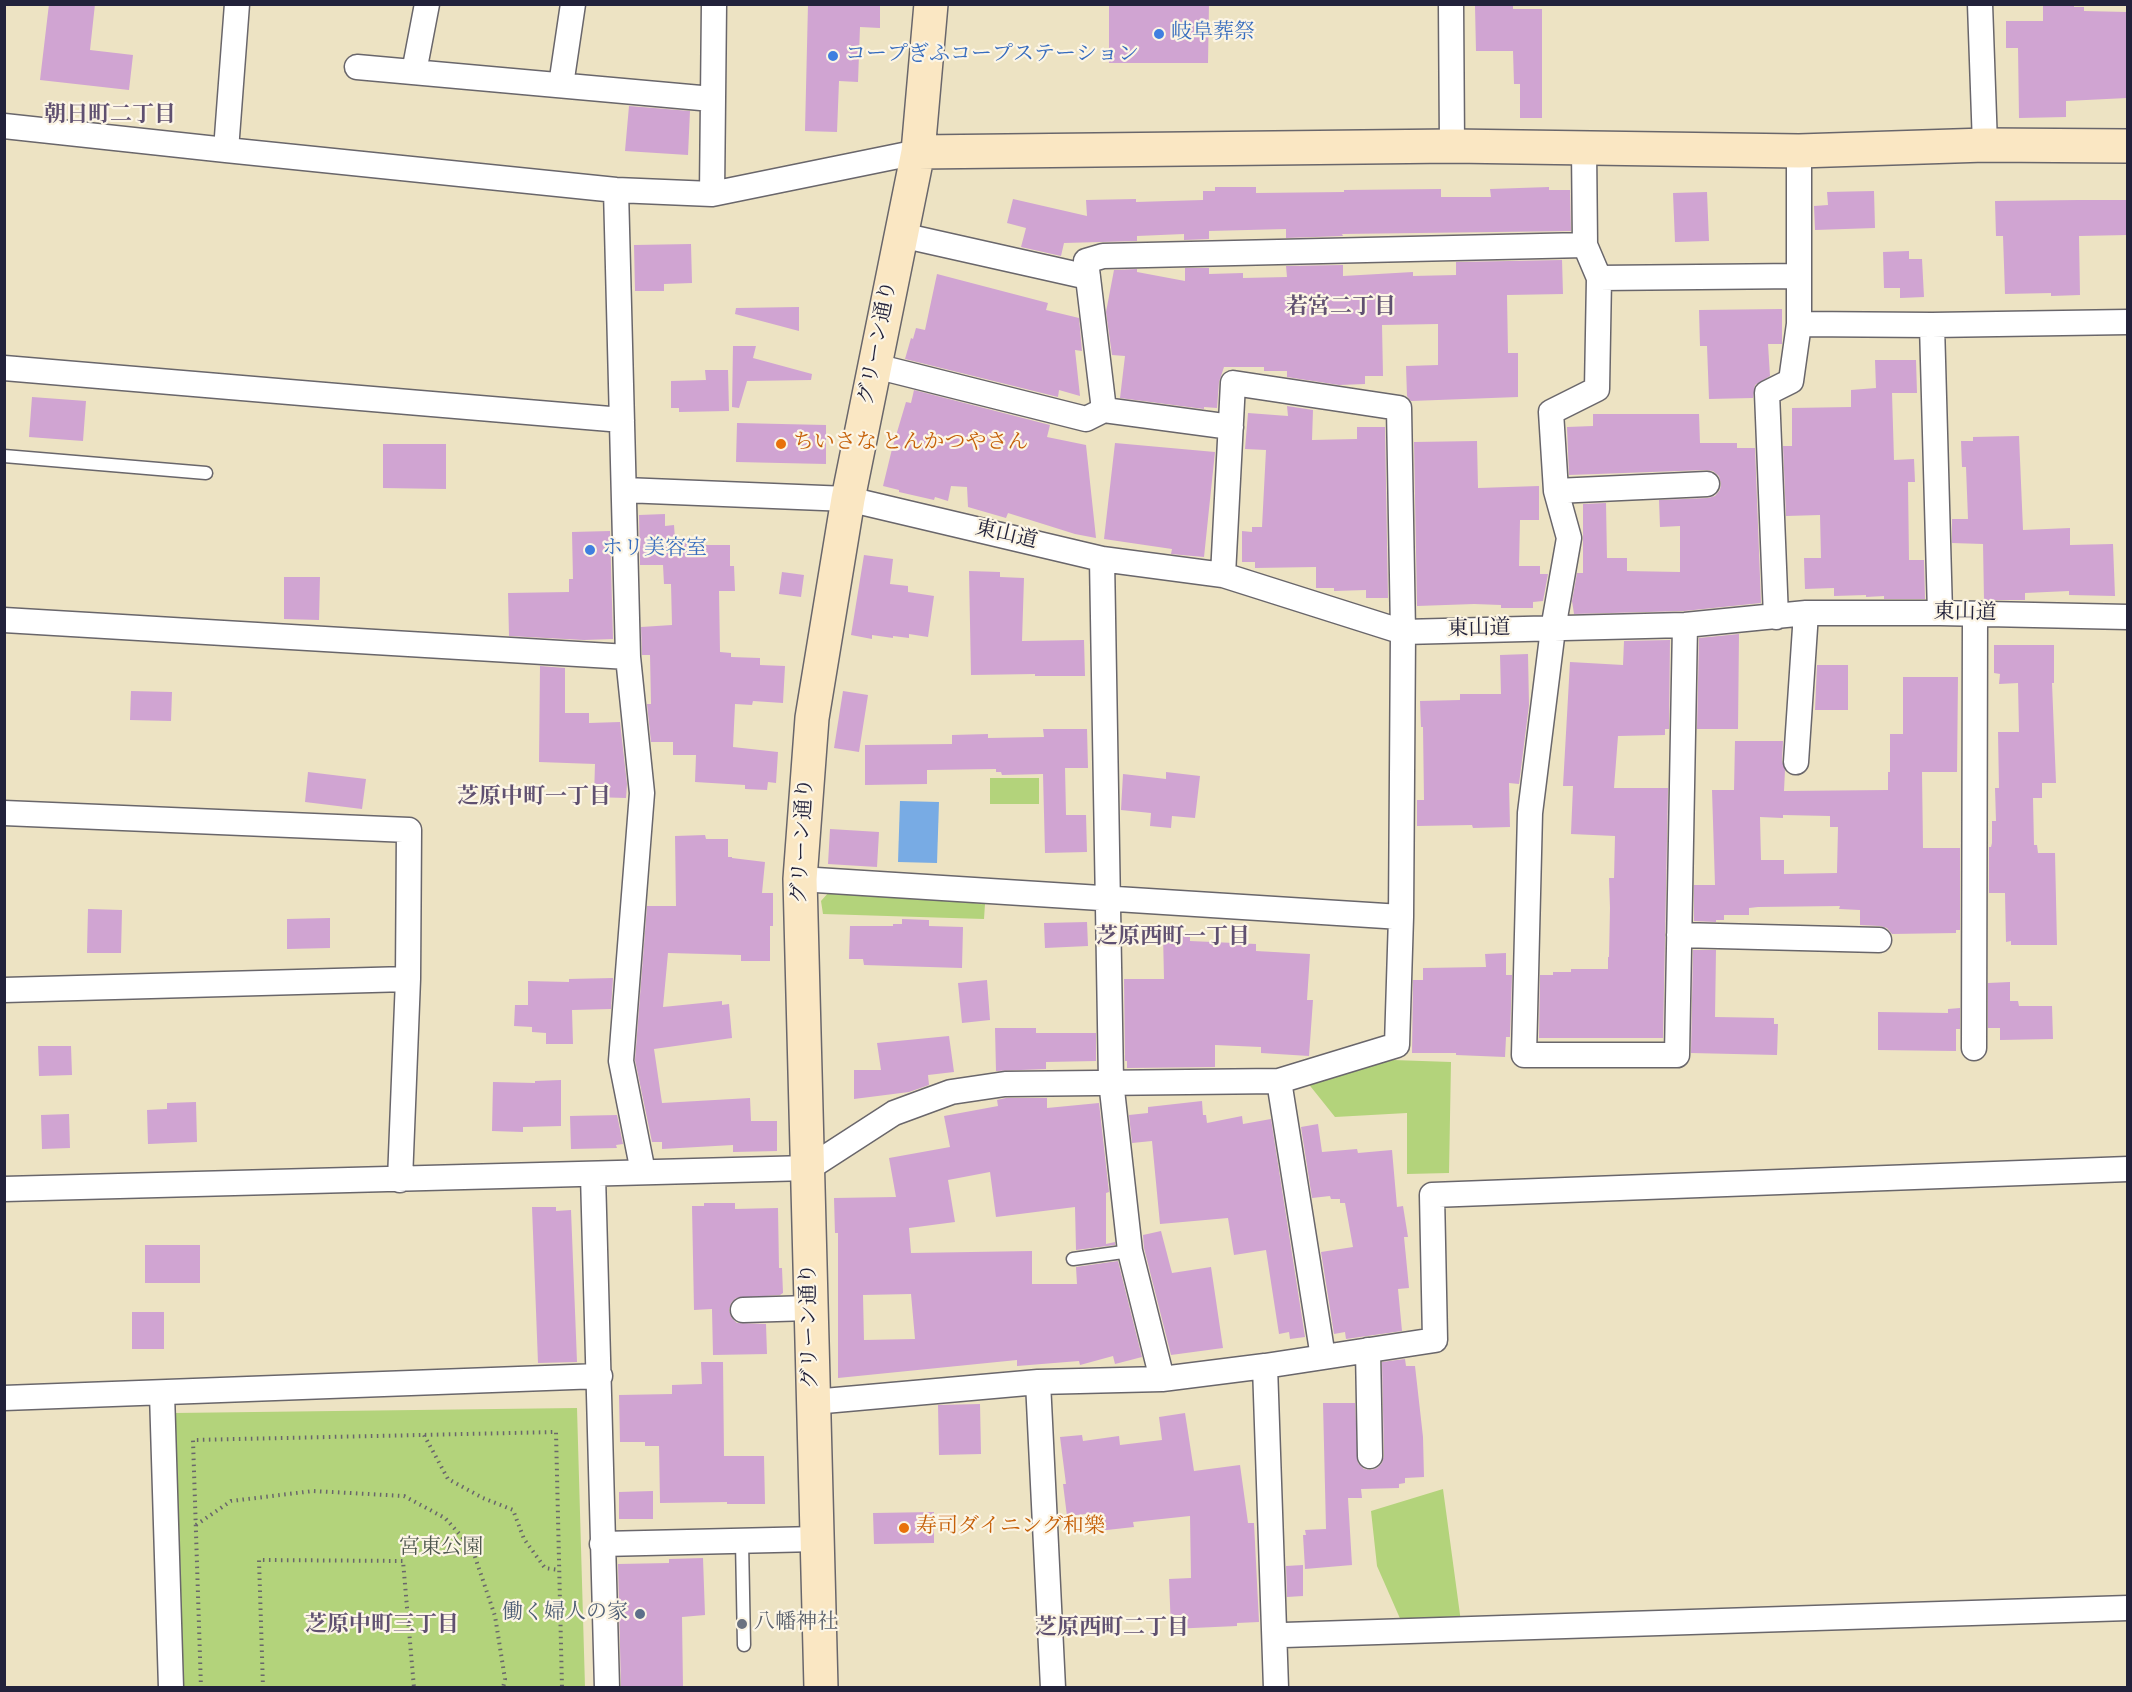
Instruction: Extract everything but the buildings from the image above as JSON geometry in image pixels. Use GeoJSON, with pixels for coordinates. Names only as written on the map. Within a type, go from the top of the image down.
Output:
{"type":"FeatureCollection","features":[{"type":"Feature","properties":{"kind":"street"},"geometry":{"type":"LineString","coordinates":[[226,150],[237,4]]}},
{"type":"Feature","properties":{"kind":"street"},"geometry":{"type":"LineString","coordinates":[[414,72],[427,4]]}},
{"type":"Feature","properties":{"kind":"street"},"geometry":{"type":"LineString","coordinates":[[561,85],[573,4]]}},
{"type":"Feature","properties":{"kind":"street"},"geometry":{"type":"LineString","coordinates":[[712,194],[714,4]]}},
{"type":"Feature","properties":{"kind":"street","name":"グリーン通り"},"geometry":{"type":"LineString","coordinates":[[821,1688],[800,879],[812,718],[848,499],[918,152],[931,4]]}},
{"type":"Feature","properties":{"kind":"street"},"geometry":{"type":"LineString","coordinates":[[1451,4],[1452,147]]}},
{"type":"Feature","properties":{"kind":"street"},"geometry":{"type":"LineString","coordinates":[[1980,4],[1985,145]]}},
{"type":"Feature","properties":{"kind":"street"},"geometry":{"type":"LineString","coordinates":[[357,67],[712,99]]}},
{"type":"Feature","properties":{"kind":"street"},"geometry":{"type":"LineString","coordinates":[[4,126],[616,190],[712,194],[918,152],[1452,147],[1799,151],[1985,145],[2127,146]]}},
{"type":"Feature","properties":{"kind":"street"},"geometry":{"type":"LineString","coordinates":[[1584,148],[1585,245],[1599,278],[1597,388],[1551,412],[1556,491],[1569,538],[1553,628],[1530,813],[1524,1055],[1677,1055],[1685,625]]}},
{"type":"Feature","properties":{"kind":"street"},"geometry":{"type":"LineString","coordinates":[[1776,616],[1767,393],[1791,381],[1799,324],[1799,151]]}},
{"type":"Feature","properties":{"kind":"street"},"geometry":{"type":"LineString","coordinates":[[616,190],[628,657],[642,793],[621,1061],[643,1172]]}},
{"type":"Feature","properties":{"kind":"street"},"geometry":{"type":"LineString","coordinates":[[901,235],[1088,277]]}},
{"type":"Feature","properties":{"kind":"street"},"geometry":{"type":"LineString","coordinates":[[1104,410],[1086,261],[1103,256],[1585,245]]}},
{"type":"Feature","properties":{"kind":"street"},"geometry":{"type":"LineString","coordinates":[[1599,278],[1799,276]]}},
{"type":"Feature","properties":{"kind":"street"},"geometry":{"type":"LineString","coordinates":[[1799,324],[1932,325],[2127,322]]}},
{"type":"Feature","properties":{"kind":"street"},"geometry":{"type":"LineString","coordinates":[[1932,325],[1940,613]]}},
{"type":"Feature","properties":{"kind":"street"},"geometry":{"type":"LineString","coordinates":[[875,366],[1086,418],[1104,410],[1230,427]]}},
{"type":"Feature","properties":{"kind":"street"},"geometry":{"type":"LineString","coordinates":[[4,368],[622,420]]}},
{"type":"Feature","properties":{"kind":"street"},"geometry":{"type":"LineString","coordinates":[[4,1189],[809,1168],[894,1113],[951,1092],[1005,1084],[1279,1081],[1397,1045],[1401,917],[1403,632],[1399,408],[1233,383],[1223,576]]}},
{"type":"Feature","properties":{"kind":"street"},"geometry":{"type":"LineString","coordinates":[[1556,491],[1707,484]]}},
{"type":"Feature","properties":{"kind":"street","name":"東山道"},"geometry":{"type":"LineString","coordinates":[[624,490],[848,499],[1102,559],[1223,576],[1403,632],[1685,625],[1806,613],[2127,617]]}},
{"type":"Feature","properties":{"kind":"street"},"geometry":{"type":"LineString","coordinates":[[1102,559],[1111,1082],[1130,1251],[1162,1379]]}},
{"type":"Feature","properties":{"kind":"street"},"geometry":{"type":"LineString","coordinates":[[1796,762],[1806,613]]}},
{"type":"Feature","properties":{"kind":"street"},"geometry":{"type":"LineString","coordinates":[[1974,1048],[1975,615]]}},
{"type":"Feature","properties":{"kind":"street"},"geometry":{"type":"LineString","coordinates":[[4,620],[628,657]]}},
{"type":"Feature","properties":{"kind":"street"},"geometry":{"type":"LineString","coordinates":[[4,813],[409,830],[408,979],[400,1180]]}},
{"type":"Feature","properties":{"kind":"street"},"geometry":{"type":"LineString","coordinates":[[800,879],[1401,917]]}},
{"type":"Feature","properties":{"kind":"street"},"geometry":{"type":"LineString","coordinates":[[1679,935],[1879,940]]}},
{"type":"Feature","properties":{"kind":"street"},"geometry":{"type":"LineString","coordinates":[[4,990],[408,979]]}},
{"type":"Feature","properties":{"kind":"street"},"geometry":{"type":"LineString","coordinates":[[1279,1081],[1323,1357]]}},
{"type":"Feature","properties":{"kind":"street"},"geometry":{"type":"LineString","coordinates":[[813,1402],[1038,1382],[1162,1379],[1435,1340],[1432,1195],[2127,1169]]}},
{"type":"Feature","properties":{"kind":"street"},"geometry":{"type":"LineString","coordinates":[[594,1175],[607,1688]]}},
{"type":"Feature","properties":{"kind":"street"},"geometry":{"type":"LineString","coordinates":[[743,1310],[810,1308]]}},
{"type":"Feature","properties":{"kind":"street"},"geometry":{"type":"LineString","coordinates":[[1368,1350],[1370,1456]]}},
{"type":"Feature","properties":{"kind":"street"},"geometry":{"type":"LineString","coordinates":[[1265,1366],[1276,1688]]}},
{"type":"Feature","properties":{"kind":"street"},"geometry":{"type":"LineString","coordinates":[[4,1398],[600,1376]]}},
{"type":"Feature","properties":{"kind":"street"},"geometry":{"type":"LineString","coordinates":[[1038,1382],[1053,1688]]}},
{"type":"Feature","properties":{"kind":"street"},"geometry":{"type":"LineString","coordinates":[[162,1393],[171,1688]]}},
{"type":"Feature","properties":{"kind":"street"},"geometry":{"type":"LineString","coordinates":[[602,1544],[817,1539]]}},
{"type":"Feature","properties":{"kind":"street"},"geometry":{"type":"LineString","coordinates":[[1284,1635],[2127,1608]]}},
{"type":"Feature","properties":{"kind":"lane"},"geometry":{"type":"LineString","coordinates":[[4,456],[206,473]]}},
{"type":"Feature","properties":{"kind":"lane"},"geometry":{"type":"LineString","coordinates":[[1073,1259],[1130,1251]]}},
{"type":"Feature","properties":{"kind":"lane"},"geometry":{"type":"LineString","coordinates":[[742,1541],[744,1645]]}},
{"type":"Feature","properties":{"kind":"path"},"geometry":{"type":"LineString","coordinates":[[201,1688],[193,1440],[556,1432],[562,1688]]}},
{"type":"Feature","properties":{"kind":"path"},"geometry":{"type":"LineString","coordinates":[[424,1436],[448,1479],[483,1498],[513,1510],[524,1539],[545,1568],[559,1570]]}},
{"type":"Feature","properties":{"kind":"path"},"geometry":{"type":"LineString","coordinates":[[196,1525],[231,1501],[313,1491],[404,1496],[445,1518],[472,1548],[495,1616],[505,1679],[503,1688]]}},
{"type":"Feature","properties":{"kind":"path"},"geometry":{"type":"LineString","coordinates":[[263,1688],[259,1560],[403,1561],[414,1688]]}},
{"type":"Feature","properties":{"kind":"green space"},"geometry":{"type":"Polygon","coordinates":[[[990,778],[1039,778],[1039,804],[990,804],[990,778]]]}},
{"type":"Feature","properties":{"kind":"green space"},"geometry":{"type":"Polygon","coordinates":[[[829,892],[985,904],[984,919],[823,914],[821,901],[829,892]]]}},
{"type":"Feature","properties":{"kind":"green space"},"geometry":{"type":"Polygon","coordinates":[[[1393,1060],[1451,1062],[1449,1173],[1407,1174],[1407,1113],[1335,1117],[1307,1082],[1393,1060]]]}},
{"type":"Feature","properties":{"kind":"green space","name":"宮東公園"},"geometry":{"type":"Polygon","coordinates":[[[577,1408],[585,1687],[183,1687],[174,1413],[577,1408]]]}},
{"type":"Feature","properties":{"kind":"green space"},"geometry":{"type":"Polygon","coordinates":[[[1443,1489],[1461,1622],[1402,1623],[1377,1566],[1371,1511],[1443,1489]]]}},
{"type":"Feature","properties":{"kind":"water"},"geometry":{"type":"Polygon","coordinates":[[[900,801],[939,802],[937,863],[898,862],[900,801]]]}},
{"type":"Feature","properties":{"kind":"place","name":"岐阜葬祭"},"geometry":{"type":"Point","coordinates":[1159,34]}},
{"type":"Feature","properties":{"kind":"place","name":"コープぎふコープステーション"},"geometry":{"type":"Point","coordinates":[833,56]}},
{"type":"Feature","properties":{"kind":"place","name":"ちいさな とんかつやさん"},"geometry":{"type":"Point","coordinates":[781,444]}},
{"type":"Feature","properties":{"kind":"place","name":"ホリ美容室"},"geometry":{"type":"Point","coordinates":[590,550]}},
{"type":"Feature","properties":{"kind":"place","name":"寿司ダイニング和樂"},"geometry":{"type":"Point","coordinates":[904,1528]}},
{"type":"Feature","properties":{"kind":"place","name":"働く婦人の家"},"geometry":{"type":"Point","coordinates":[640,1614]}},
{"type":"Feature","properties":{"kind":"place","name":"八幡神社"},"geometry":{"type":"Point","coordinates":[742,1624]}},
{"type":"Feature","properties":{"kind":"district","name":"朝日町二丁目"},"geometry":{"type":"Point","coordinates":[110,116]}},
{"type":"Feature","properties":{"kind":"district","name":"若宮二丁目"},"geometry":{"type":"Point","coordinates":[1341,308]}},
{"type":"Feature","properties":{"kind":"district","name":"芝原中町一丁目"},"geometry":{"type":"Point","coordinates":[534,798]}},
{"type":"Feature","properties":{"kind":"district","name":"芝原西町一丁目"},"geometry":{"type":"Point","coordinates":[1173,938]}},
{"type":"Feature","properties":{"kind":"district","name":"芝原中町三丁目"},"geometry":{"type":"Point","coordinates":[382,1626]}},
{"type":"Feature","properties":{"kind":"district","name":"芝原西町二丁目"},"geometry":{"type":"Point","coordinates":[1112,1629]}}]}
